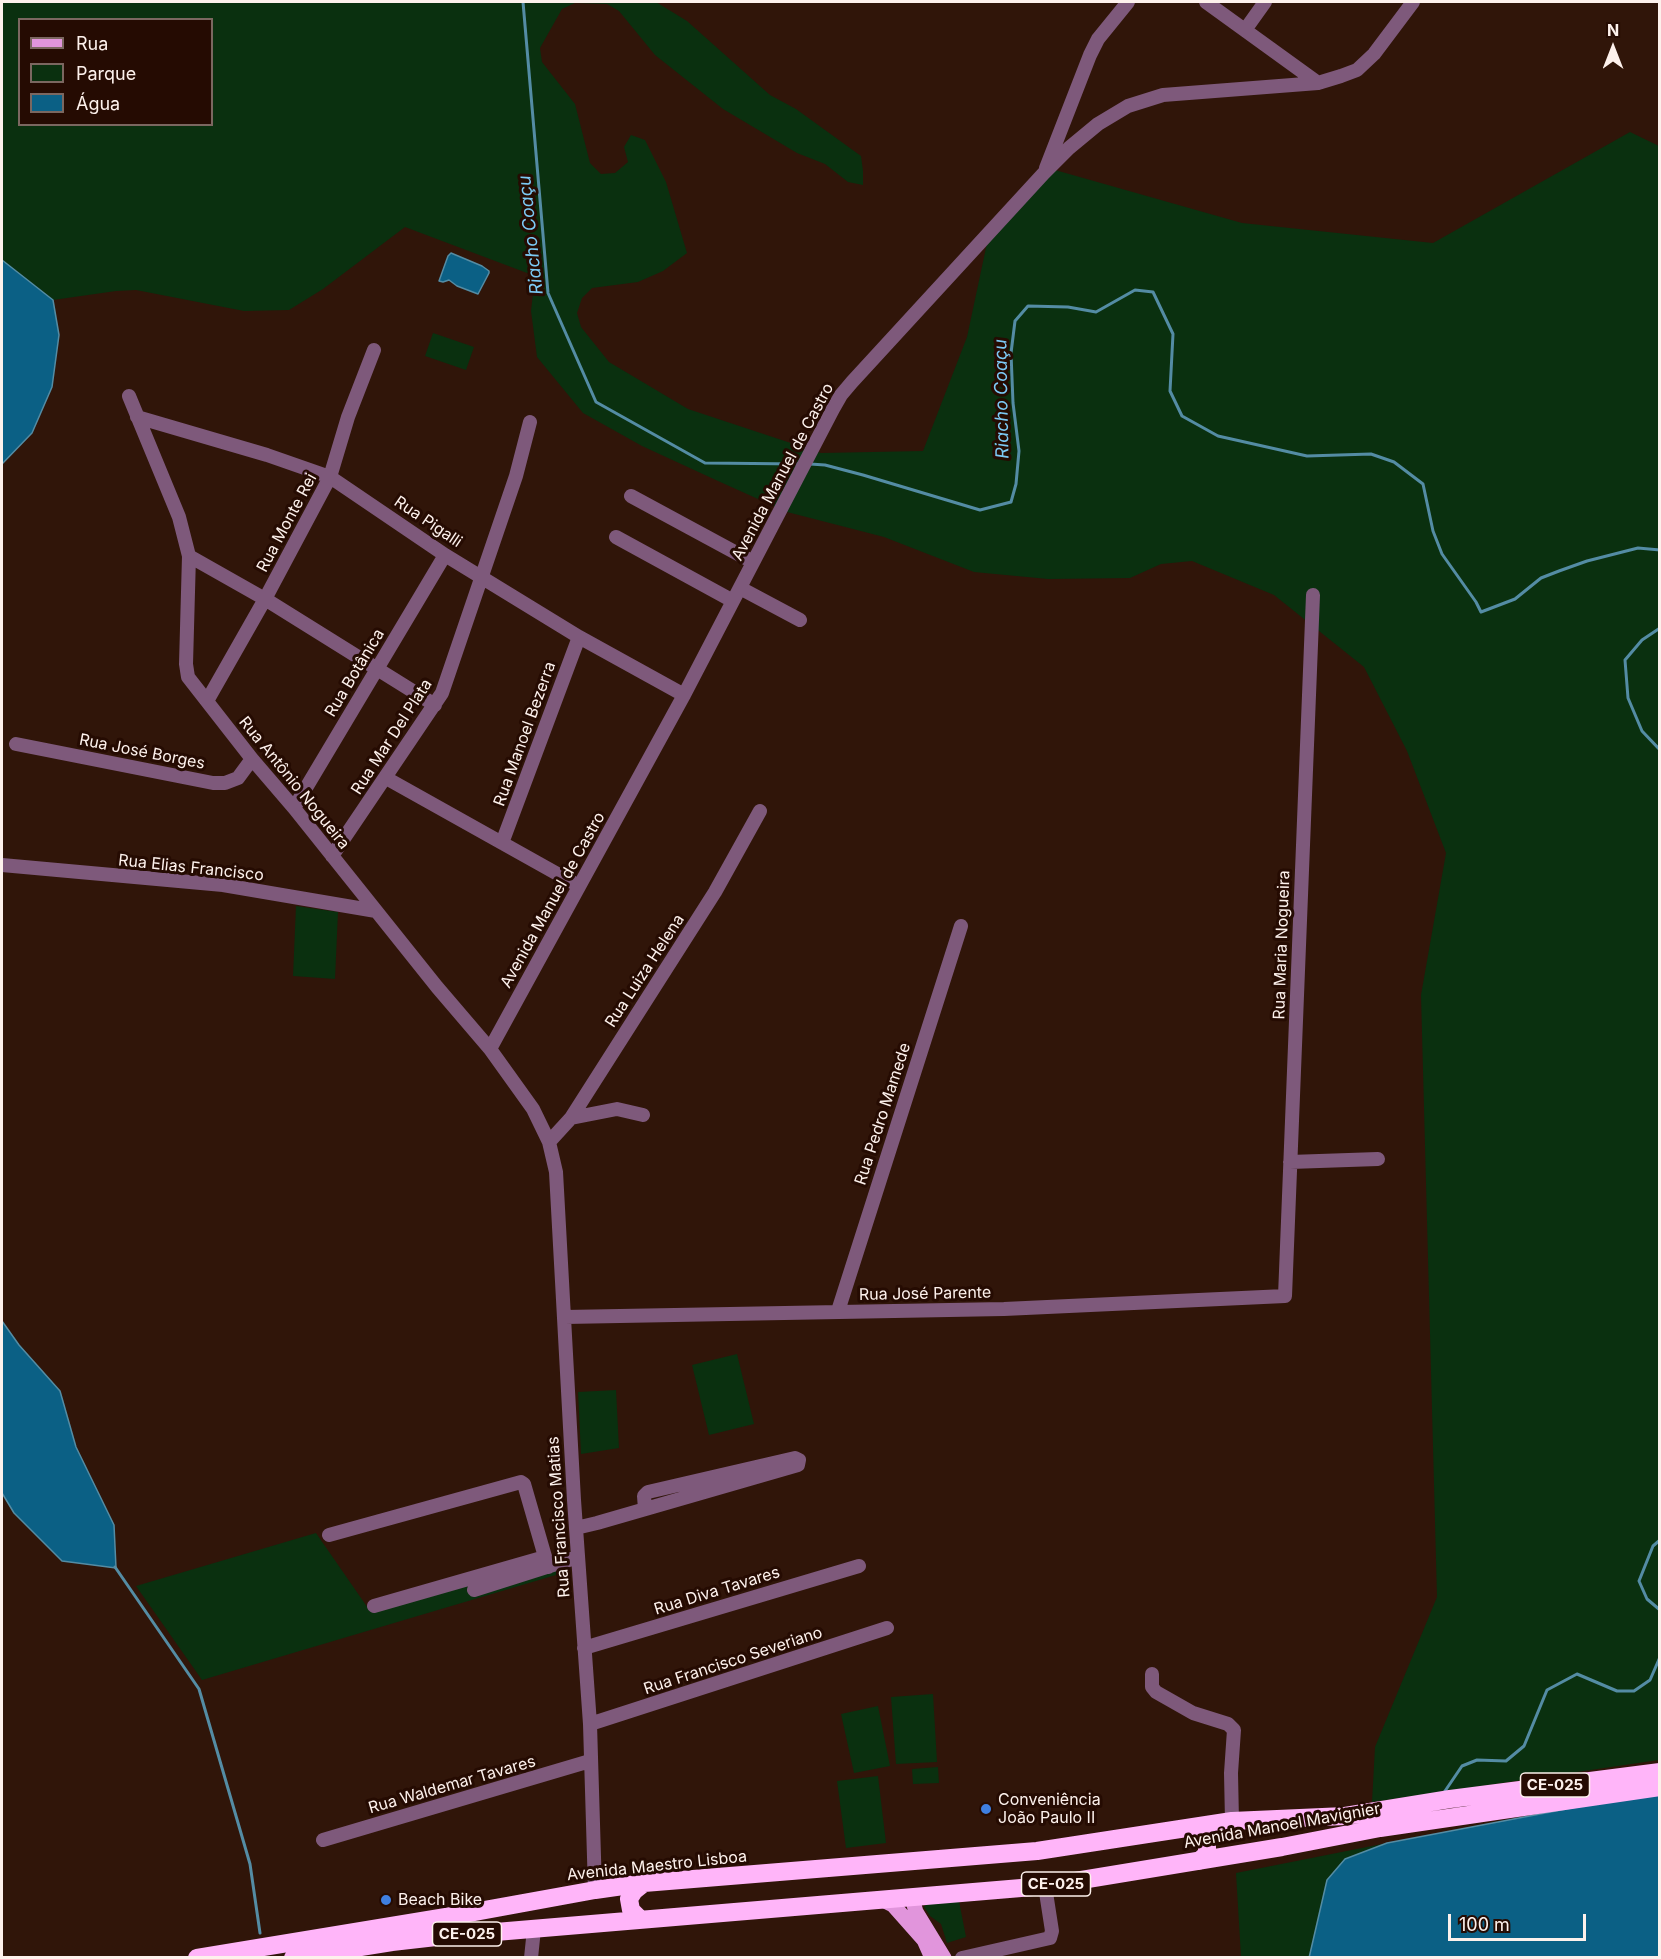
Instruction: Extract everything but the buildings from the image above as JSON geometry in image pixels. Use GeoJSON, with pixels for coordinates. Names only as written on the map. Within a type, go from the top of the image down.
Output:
{"type":"FeatureCollection","features":[{"type":"Feature","properties":{"kind":"highway","name":"Avenida Manoel Mavignier"},"geometry":{"type":"LineString","coordinates":[[912,1898],[1045,1886],[1200,1862],[1379,1819],[1659,1772]]}},
{"type":"Feature","properties":{"kind":"highway","name":"Avenida Manoel Mavignier"},"geometry":{"type":"LineString","coordinates":[[1454,1807],[1659,1787]]}},
{"type":"Feature","properties":{"kind":"highway","name":"Avenida Manoel Mavignier"},"geometry":{"type":"LineString","coordinates":[[911,1862],[1037,1851],[1232,1821],[1379,1819]]}},
{"type":"Feature","properties":{"kind":"highway"},"geometry":{"type":"LineString","coordinates":[[1187,1828],[1207,1839],[1207,1854],[1200,1862]]}},
{"type":"Feature","properties":{"kind":"highway","name":"Avenida Maestro Lisboa"},"geometry":{"type":"LineString","coordinates":[[197,1958],[595,1890],[911,1862]]}},
{"type":"Feature","properties":{"kind":"highway"},"geometry":{"type":"LineString","coordinates":[[641,1920],[631,1910],[629,1899],[634,1891],[644,1884]]}},
{"type":"Feature","properties":{"kind":"highway","name":"CE-025"},"geometry":{"type":"LineString","coordinates":[[293,1958],[392,1942],[912,1898]]}},
{"type":"Feature","properties":{"kind":"main road"},"geometry":{"type":"LineString","coordinates":[[912,1898],[916,1912],[944,1958]]}},
{"type":"Feature","properties":{"kind":"main road"},"geometry":{"type":"LineString","coordinates":[[884,1900],[893,1905],[924,1940],[932,1958]]}},
{"type":"Feature","properties":{"kind":"street"},"geometry":{"type":"LineString","coordinates":[[1044,173],[1090,55],[1098,39],[1128,2]]}},
{"type":"Feature","properties":{"kind":"street"},"geometry":{"type":"LineString","coordinates":[[1206,2],[1317,83]]}},
{"type":"Feature","properties":{"kind":"street"},"geometry":{"type":"LineString","coordinates":[[1245,30],[1265,2]]}},
{"type":"Feature","properties":{"kind":"street","name":"Avenida Manuel de Castro"},"geometry":{"type":"LineString","coordinates":[[490,1049],[684,695],[841,395],[1044,173],[1098,124],[1140,101],[1172,94],[1317,83],[1341,76],[1362,66],[1374,54],[1413,2]]}},
{"type":"Feature","properties":{"kind":"street","name":"Rua Monte Rei"},"geometry":{"type":"LineString","coordinates":[[207,700],[265,599],[330,477],[348,417],[374,350]]}},
{"type":"Feature","properties":{"kind":"street","name":"Rua Antônio Nogueira"},"geometry":{"type":"LineString","coordinates":[[129,396],[179,517],[189,556],[186,671],[193,684],[490,1049],[533,1109],[549,1142]]}},
{"type":"Feature","properties":{"kind":"street","name":"Rua Pigalli"},"geometry":{"type":"LineString","coordinates":[[137,417],[267,455],[330,477],[445,555],[579,637],[684,695]]}},
{"type":"Feature","properties":{"kind":"street","name":"Rua Mar Del Plata"},"geometry":{"type":"LineString","coordinates":[[332,856],[435,705],[447,682],[516,476],[530,422]]}},
{"type":"Feature","properties":{"kind":"street"},"geometry":{"type":"LineString","coordinates":[[630,496],[753,562]]}},
{"type":"Feature","properties":{"kind":"street"},"geometry":{"type":"LineString","coordinates":[[616,537],[733,601]]}},
{"type":"Feature","properties":{"kind":"street","name":"Rua Botânica"},"geometry":{"type":"LineString","coordinates":[[294,808],[445,555]]}},
{"type":"Feature","properties":{"kind":"street"},"geometry":{"type":"LineString","coordinates":[[189,556],[265,599],[435,705]]}},
{"type":"Feature","properties":{"kind":"street"},"geometry":{"type":"LineString","coordinates":[[740,588],[800,620]]}},
{"type":"Feature","properties":{"kind":"street","name":"Rua Maria Nogueira"},"geometry":{"type":"LineString","coordinates":[[1286,1296],[1313,595]]}},
{"type":"Feature","properties":{"kind":"street","name":"Rua Manoel Bezerra"},"geometry":{"type":"LineString","coordinates":[[502,843],[579,637]]}},
{"type":"Feature","properties":{"kind":"street","name":"Rua José Borges"},"geometry":{"type":"LineString","coordinates":[[16,744],[213,783],[225,783],[238,778],[252,759]]}},
{"type":"Feature","properties":{"kind":"street"},"geometry":{"type":"LineString","coordinates":[[386,778],[579,886]]}},
{"type":"Feature","properties":{"kind":"street","name":"Rua Luiza Helena"},"geometry":{"type":"LineString","coordinates":[[549,1142],[571,1118],[715,891],[760,811]]}},
{"type":"Feature","properties":{"kind":"street","name":"Rua Elias Francisco"},"geometry":{"type":"LineString","coordinates":[[2,865],[223,885],[376,911]]}},
{"type":"Feature","properties":{"kind":"street","name":"Rua Pedro Mamede"},"geometry":{"type":"LineString","coordinates":[[838,1311],[961,926]]}},
{"type":"Feature","properties":{"kind":"street"},"geometry":{"type":"LineString","coordinates":[[571,1118],[616,1109],[643,1115]]}},
{"type":"Feature","properties":{"kind":"street","name":"Rua Francisco Matias"},"geometry":{"type":"LineString","coordinates":[[549,1142],[556,1172],[565,1317],[576,1528],[590,1724],[595,1890]]}},
{"type":"Feature","properties":{"kind":"street"},"geometry":{"type":"LineString","coordinates":[[1290,1162],[1378,1159]]}},
{"type":"Feature","properties":{"kind":"street","name":"Rua José Parente"},"geometry":{"type":"LineString","coordinates":[[565,1317],[1004,1309],[1286,1296]]}},
{"type":"Feature","properties":{"kind":"street"},"geometry":{"type":"LineString","coordinates":[[576,1528],[645,1509],[798,1466],[799,1460],[795,1458],[648,1492],[644,1496],[645,1509]]}},
{"type":"Feature","properties":{"kind":"street"},"geometry":{"type":"LineString","coordinates":[[329,1535],[521,1482],[524,1484],[547,1562]]}},
{"type":"Feature","properties":{"kind":"street"},"geometry":{"type":"LineString","coordinates":[[374,1606],[547,1562],[578,1557]]}},
{"type":"Feature","properties":{"kind":"street"},"geometry":{"type":"LineString","coordinates":[[474,1590],[547,1562]]}},
{"type":"Feature","properties":{"kind":"street","name":"Rua Diva Tavares"},"geometry":{"type":"LineString","coordinates":[[584,1648],[859,1566]]}},
{"type":"Feature","properties":{"kind":"street","name":"Rua Francisco Severiano"},"geometry":{"type":"LineString","coordinates":[[590,1724],[886,1628]]}},
{"type":"Feature","properties":{"kind":"street"},"geometry":{"type":"LineString","coordinates":[[1152,1674],[1152,1688],[1156,1692],[1192,1713],[1228,1724],[1234,1730],[1231,1773],[1232,1821]]}},
{"type":"Feature","properties":{"kind":"street","name":"Rua Waldemar Tavares"},"geometry":{"type":"LineString","coordinates":[[323,1840],[590,1761]]}},
{"type":"Feature","properties":{"kind":"street"},"geometry":{"type":"LineString","coordinates":[[962,1958],[1050,1938],[1052,1930],[1045,1886]]}},
{"type":"Feature","properties":{"kind":"street"},"geometry":{"type":"LineString","coordinates":[[531,1958],[534,1929]]}},
{"type":"Feature","properties":{"kind":"green space"},"geometry":{"type":"Polygon","coordinates":[[[2,2],[656,2],[687,21],[770,95],[796,109],[861,156],[863,185],[848,182],[825,164],[797,153],[723,109],[655,55],[619,11],[607,4],[575,3],[562,9],[540,48],[542,62],[575,104],[590,163],[601,174],[615,173],[628,162],[624,147],[631,135],[645,140],[666,182],[687,253],[663,271],[638,282],[592,288],[582,298],[577,313],[581,327],[609,362],[688,409],[821,453],[923,451],[967,337],[987,243],[1055,170],[1242,223],[1433,243],[1630,132],[1659,146],[1659,1760],[1372,1802],[1375,1747],[1437,1597],[1421,995],[1446,853],[1407,751],[1364,667],[1274,595],[1192,561],[1161,564],[1130,578],[1048,579],[974,572],[884,537],[787,512],[718,481],[642,446],[583,413],[537,357],[531,311],[535,276],[405,227],[323,289],[289,310],[244,311],[136,290],[53,300],[2,260],[2,2]]]}},
{"type":"Feature","properties":{"kind":"green space"},"geometry":{"type":"Polygon","coordinates":[[[433,333],[474,347],[466,370],[425,356],[433,333]]]}},
{"type":"Feature","properties":{"kind":"green space"},"geometry":{"type":"Polygon","coordinates":[[[296,906],[338,912],[335,979],[293,976],[296,906]]]}},
{"type":"Feature","properties":{"kind":"green space"},"geometry":{"type":"Polygon","coordinates":[[[737,1354],[754,1424],[709,1435],[692,1365],[737,1354]]]}},
{"type":"Feature","properties":{"kind":"green space"},"geometry":{"type":"Polygon","coordinates":[[[616,1390],[619,1448],[581,1454],[578,1392],[616,1390]]]}},
{"type":"Feature","properties":{"kind":"green space"},"geometry":{"type":"Polygon","coordinates":[[[316,1533],[370,1611],[564,1555],[566,1572],[202,1680],[136,1586],[316,1533]]]}},
{"type":"Feature","properties":{"kind":"green space"},"geometry":{"type":"Polygon","coordinates":[[[933,1694],[937,1762],[896,1764],[891,1697],[933,1694]]]}},
{"type":"Feature","properties":{"kind":"green space"},"geometry":{"type":"Polygon","coordinates":[[[878,1706],[890,1766],[854,1773],[841,1714],[878,1706]]]}},
{"type":"Feature","properties":{"kind":"green space"},"geometry":{"type":"Polygon","coordinates":[[[938,1767],[939,1783],[913,1784],[912,1769],[938,1767]]]}},
{"type":"Feature","properties":{"kind":"green space"},"geometry":{"type":"Polygon","coordinates":[[[878,1776],[886,1843],[846,1848],[837,1781],[878,1776]]]}},
{"type":"Feature","properties":{"kind":"green space"},"geometry":{"type":"Polygon","coordinates":[[[1387,1843],[1345,1859],[1309,1957],[1241,1957],[1236,1873],[1387,1843]]]}},
{"type":"Feature","properties":{"kind":"green space"},"geometry":{"type":"Polygon","coordinates":[[[959,1901],[966,1937],[947,1943],[941,1924],[930,1916],[924,1907],[928,1902],[959,1901]]]}},
{"type":"Feature","properties":{"kind":"water"},"geometry":{"type":"Polygon","coordinates":[[[451,253],[489,271],[478,294],[457,286],[449,280],[439,281],[451,253]]]}},
{"type":"Feature","properties":{"kind":"water"},"geometry":{"type":"Polygon","coordinates":[[[2,260],[53,300],[59,335],[52,387],[32,433],[2,464],[2,260]]]}},
{"type":"Feature","properties":{"kind":"water"},"geometry":{"type":"Polygon","coordinates":[[[2,1321],[19,1345],[60,1391],[76,1447],[114,1525],[116,1568],[62,1561],[14,1513],[2,1493],[2,1321]]]}},
{"type":"Feature","properties":{"kind":"water"},"geometry":{"type":"Polygon","coordinates":[[[1651,1793],[1659,1794],[1659,1957],[1309,1958],[1327,1880],[1345,1859],[1387,1843],[1651,1793]]]}},
{"type":"Feature","properties":{"kind":"waterway","name":"Riacho Coaçu"},"geometry":{"type":"LineString","coordinates":[[523,2],[548,293],[596,402],[705,463],[800,464]]}},
{"type":"Feature","properties":{"kind":"waterway","name":"Riacho Coaçu"},"geometry":{"type":"LineString","coordinates":[[810,464],[825,465],[863,475],[980,510],[1011,502],[1016,484],[1019,451],[1013,403],[1011,353],[1015,321],[1028,306],[1068,307],[1096,312],[1135,290],[1153,292],[1173,334],[1170,391],[1182,416],[1218,436],[1307,456],[1371,454],[1394,462],[1423,484],[1433,531],[1442,554],[1481,612],[1515,599],[1541,578],[1587,561],[1638,548],[1660,550]]}},
{"type":"Feature","properties":{"kind":"waterway","name":"Riacho Coaçu"},"geometry":{"type":"LineString","coordinates":[[1660,628],[1642,640],[1625,660],[1628,698],[1642,731],[1660,750]]}},
{"type":"Feature","properties":{"kind":"waterway","name":"Riacho Coaçu"},"geometry":{"type":"LineString","coordinates":[[1660,1540],[1653,1546],[1639,1581],[1647,1599],[1660,1610]]}},
{"type":"Feature","properties":{"kind":"waterway"},"geometry":{"type":"LineString","coordinates":[[115,1567],[199,1689],[250,1864],[260,1933]]}},
{"type":"Feature","properties":{"kind":"waterway","name":"Riacho Coaçu"},"geometry":{"type":"LineString","coordinates":[[1443,1794],[1462,1766],[1477,1760],[1506,1761],[1524,1746],[1547,1690],[1577,1674],[1617,1691],[1634,1691],[1650,1680],[1660,1657]]}},
{"type":"Feature","properties":{"kind":"place","name":"Conveniência João Paulo II"},"geometry":{"type":"Point","coordinates":[986,1809]}},
{"type":"Feature","properties":{"kind":"place","name":"Beach Bike"},"geometry":{"type":"Point","coordinates":[386,1900]}}]}
